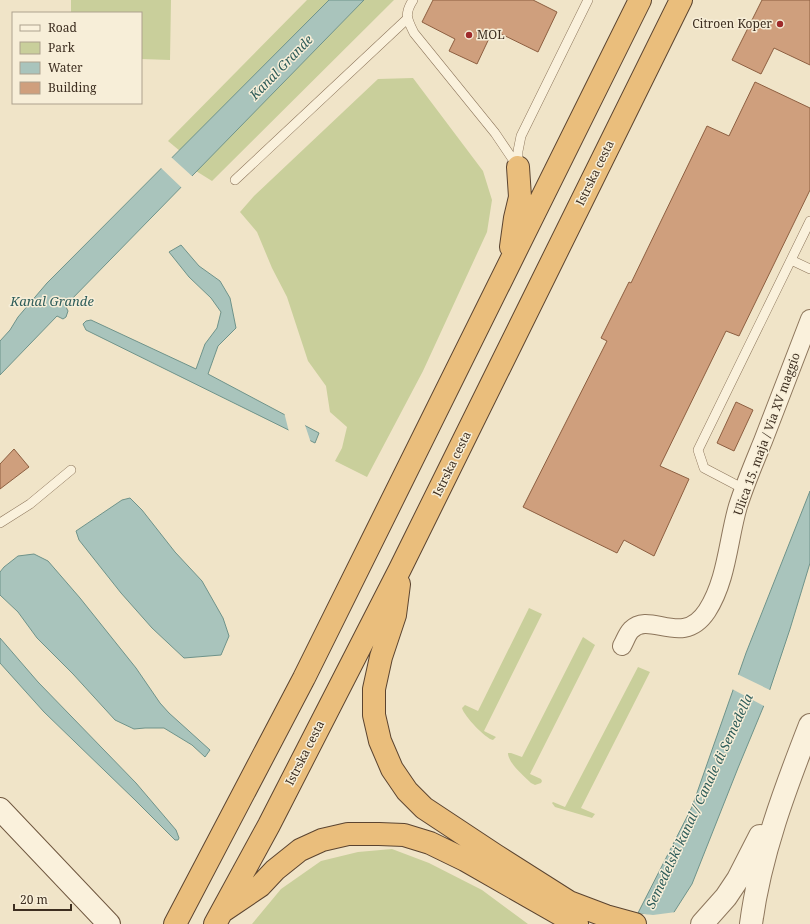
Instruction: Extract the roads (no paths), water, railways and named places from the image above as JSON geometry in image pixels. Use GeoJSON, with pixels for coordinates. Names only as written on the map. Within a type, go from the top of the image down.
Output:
{"type":"FeatureCollection","features":[{"type":"Feature","properties":{"kind":"highway"},"geometry":{"type":"LineString","coordinates":[[166,924],[180,915],[304,678],[640,0]]}},
{"type":"Feature","properties":{"kind":"highway","name":"Istrska cesta"},"geometry":{"type":"LineString","coordinates":[[218,918],[269,825],[400,569],[681,0]]}},
{"type":"Feature","properties":{"kind":"highway"},"geometry":{"type":"LineString","coordinates":[[509,264],[514,218],[520,197],[518,167]]}},
{"type":"Feature","properties":{"kind":"highway"},"geometry":{"type":"LineString","coordinates":[[400,569],[395,615],[381,657],[374,690],[374,715],[380,741],[392,769],[408,791],[424,808],[553,892],[569,902],[606,916],[636,924]]}},
{"type":"Feature","properties":{"kind":"highway"},"geometry":{"type":"LineString","coordinates":[[218,918],[260,886],[274,870],[300,850],[322,840],[348,834],[404,835],[430,843],[465,860],[536,902],[577,924]]}},
{"type":"Feature","properties":{"kind":"highway"},"geometry":{"type":"LineString","coordinates":[[536,902],[560,924]]}},
{"type":"Feature","properties":{"kind":"street","name":"Ulica 15. maja / Via XV maggio"},"geometry":{"type":"LineString","coordinates":[[622,646],[630,631],[635,626],[643,624],[681,629],[688,628],[701,619],[708,609],[719,587],[738,506],[810,319]]}},
{"type":"Feature","properties":{"kind":"street"},"geometry":{"type":"LineString","coordinates":[[751,924],[766,852],[786,787],[810,725]]}},
{"type":"Feature","properties":{"kind":"street"},"geometry":{"type":"LineString","coordinates":[[702,924],[726,898],[738,879],[786,787]]}},
{"type":"Feature","properties":{"kind":"street"},"geometry":{"type":"LineString","coordinates":[[0,809],[109,924]]}},
{"type":"Feature","properties":{"kind":"lane"},"geometry":{"type":"LineString","coordinates":[[413,0],[408,7],[407,19],[414,33],[495,134],[518,167]]}},
{"type":"Feature","properties":{"kind":"lane"},"geometry":{"type":"LineString","coordinates":[[518,167],[518,151],[521,136],[588,0]]}},
{"type":"Feature","properties":{"kind":"lane"},"geometry":{"type":"LineString","coordinates":[[235,180],[407,19]]}},
{"type":"Feature","properties":{"kind":"lane"},"geometry":{"type":"LineString","coordinates":[[744,489],[704,468],[698,450],[810,221]]}},
{"type":"Feature","properties":{"kind":"lane"},"geometry":{"type":"LineString","coordinates":[[791,260],[810,269]]}},
{"type":"Feature","properties":{"kind":"lane"},"geometry":{"type":"LineString","coordinates":[[0,523],[30,504],[71,470]]}},
{"type":"Feature","properties":{"kind":"water","name":"Kanal Grande"},"geometry":{"type":"Polygon","coordinates":[[[329,0],[364,0],[67,304],[66,307],[68,311],[66,317],[63,319],[57,316],[0,375],[0,341],[47,283],[329,0]]]}},
{"type":"Feature","properties":{"kind":"water"},"geometry":{"type":"Polygon","coordinates":[[[181,245],[199,266],[220,281],[230,298],[236,328],[218,346],[208,374],[319,433],[315,443],[86,330],[83,324],[86,321],[91,320],[196,369],[205,344],[217,328],[221,312],[211,298],[189,277],[169,252],[181,245]]]}},
{"type":"Feature","properties":{"kind":"water","name":"Semedelski kanal / Canale di Semedella"},"geometry":{"type":"Polygon","coordinates":[[[810,491],[810,563],[767,698],[692,884],[669,920],[638,913],[692,807],[746,653],[810,491]]]}},
{"type":"Feature","properties":{"kind":"water"},"geometry":{"type":"Polygon","coordinates":[[[130,498],[142,510],[175,552],[202,581],[223,618],[229,636],[221,655],[184,658],[152,628],[121,593],[79,540],[76,531],[122,500],[130,498]]]}},
{"type":"Feature","properties":{"kind":"water"},"geometry":{"type":"Polygon","coordinates":[[[34,554],[48,561],[80,598],[136,668],[160,703],[210,750],[205,757],[192,745],[164,728],[134,729],[115,720],[73,674],[37,638],[18,612],[0,595],[0,572],[4,567],[18,556],[34,554]]]}},
{"type":"Feature","properties":{"kind":"water"},"geometry":{"type":"Polygon","coordinates":[[[0,638],[38,682],[136,783],[176,830],[179,838],[178,840],[175,840],[44,712],[0,663],[0,638]]]}},
{"type":"Feature","properties":{"kind":"place","name":"Citroen Koper"},"geometry":{"type":"Point","coordinates":[780,24]}},
{"type":"Feature","properties":{"kind":"place","name":"MOL"},"geometry":{"type":"Point","coordinates":[469,35]}}]}
